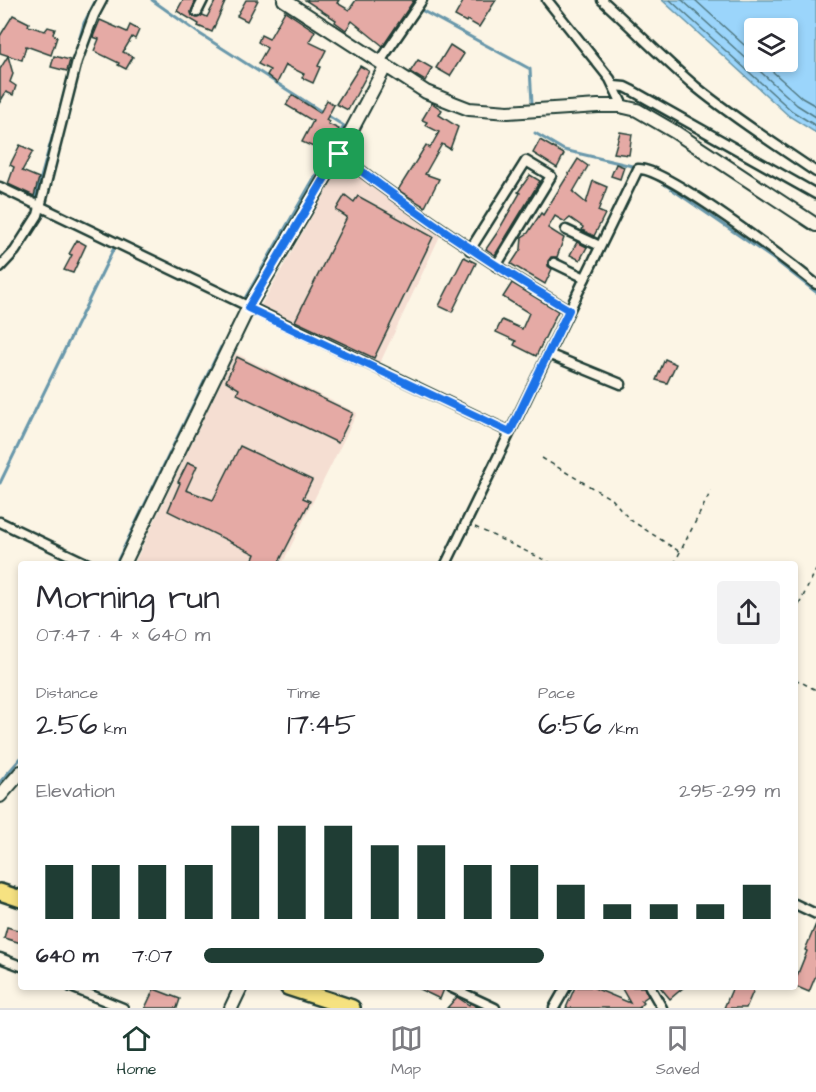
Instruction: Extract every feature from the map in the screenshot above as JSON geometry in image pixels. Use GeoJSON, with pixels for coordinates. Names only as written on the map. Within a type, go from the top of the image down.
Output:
{"type":"FeatureCollection","features":[{"type":"Feature","properties":{"kind":"highway"},"geometry":{"type":"LineString","coordinates":[[0,892],[18,898]]}},
{"type":"Feature","properties":{"kind":"highway"},"geometry":{"type":"LineString","coordinates":[[297,990],[352,1008]]}},
{"type":"Feature","properties":{"kind":"street"},"geometry":{"type":"LineString","coordinates":[[0,267],[32,227],[40,206],[77,61],[87,30],[102,0]]}},
{"type":"Feature","properties":{"kind":"street"},"geometry":{"type":"LineString","coordinates":[[196,12],[203,0]]}},
{"type":"Feature","properties":{"kind":"street"},"geometry":{"type":"LineString","coordinates":[[284,0],[436,98],[469,108],[508,112],[598,106],[637,110],[675,132],[816,225]]}},
{"type":"Feature","properties":{"kind":"street"},"geometry":{"type":"LineString","coordinates":[[125,561],[248,308],[339,154],[382,65],[422,0]]}},
{"type":"Feature","properties":{"kind":"street"},"geometry":{"type":"LineString","coordinates":[[547,0],[614,86],[624,108]]}},
{"type":"Feature","properties":{"kind":"street"},"geometry":{"type":"LineString","coordinates":[[607,2],[658,54],[719,105],[816,171]]}},
{"type":"Feature","properties":{"kind":"street"},"geometry":{"type":"LineString","coordinates":[[614,86],[631,90],[816,194]]}},
{"type":"Feature","properties":{"kind":"street"},"geometry":{"type":"LineString","coordinates":[[339,154],[386,191],[470,250],[569,310]]}},
{"type":"Feature","properties":{"kind":"street"},"geometry":{"type":"LineString","coordinates":[[470,250],[526,160],[551,176],[496,266]]}},
{"type":"Feature","properties":{"kind":"street"},"geometry":{"type":"LineString","coordinates":[[447,561],[638,169],[667,178],[786,260],[816,284]]}},
{"type":"Feature","properties":{"kind":"street"},"geometry":{"type":"LineString","coordinates":[[0,187],[510,432]]}},
{"type":"Feature","properties":{"kind":"street"},"geometry":{"type":"LineString","coordinates":[[566,230],[600,246]]}},
{"type":"Feature","properties":{"kind":"street"},"geometry":{"type":"LineString","coordinates":[[554,263],[585,278]]}},
{"type":"Feature","properties":{"kind":"street"},"geometry":{"type":"LineString","coordinates":[[548,354],[621,384]]}},
{"type":"Feature","properties":{"kind":"street"},"geometry":{"type":"LineString","coordinates":[[0,522],[82,561]]}},
{"type":"Feature","properties":{"kind":"street"},"geometry":{"type":"LineString","coordinates":[[0,796],[18,775]]}},
{"type":"Feature","properties":{"kind":"street"},"geometry":{"type":"LineString","coordinates":[[798,905],[816,914]]}},
{"type":"Feature","properties":{"kind":"street"},"geometry":{"type":"LineString","coordinates":[[0,958],[18,965]]}},
{"type":"Feature","properties":{"kind":"street"},"geometry":{"type":"LineString","coordinates":[[78,990],[123,1008]]}},
{"type":"Feature","properties":{"kind":"street"},"geometry":{"type":"LineString","coordinates":[[231,1008],[240,990]]}},
{"type":"Feature","properties":{"kind":"street"},"geometry":{"type":"LineString","coordinates":[[456,990],[495,1008]]}},
{"type":"Feature","properties":{"kind":"street"},"geometry":{"type":"LineString","coordinates":[[554,1008],[564,990]]}},
{"type":"Feature","properties":{"kind":"street"},"geometry":{"type":"LineString","coordinates":[[652,990],[662,1008]]}},
{"type":"Feature","properties":{"kind":"path"},"geometry":{"type":"LineString","coordinates":[[542,458],[613,500],[629,519],[680,552]]}},
{"type":"Feature","properties":{"kind":"path"},"geometry":{"type":"LineString","coordinates":[[676,561],[711,491]]}},
{"type":"Feature","properties":{"kind":"path"},"geometry":{"type":"LineString","coordinates":[[466,522],[547,561]]}},
{"type":"Feature","properties":{"kind":"path"},"geometry":{"type":"LineString","coordinates":[[798,607],[816,570]]}},
{"type":"Feature","properties":{"kind":"path"},"geometry":{"type":"LineString","coordinates":[[798,681],[816,690]]}},
{"type":"Feature","properties":{"kind":"shaded area"},"geometry":{"type":"Polygon","coordinates":[[[342,164],[440,236],[379,365],[260,307],[342,164]]]}},
{"type":"Feature","properties":{"kind":"shaded area"},"geometry":{"type":"Polygon","coordinates":[[[235,353],[357,413],[283,561],[135,561],[235,353]]]}},
{"type":"Feature","properties":{"kind":"water"},"geometry":{"type":"Polygon","coordinates":[[[662,0],[816,0],[816,133],[789,116],[662,0]]]}},
{"type":"Feature","properties":{"kind":"building"},"geometry":{"type":"Polygon","coordinates":[[[183,0],[196,0],[191,12],[192,16],[197,18],[203,15],[207,17],[216,0],[226,0],[212,32],[198,26],[199,24],[177,11],[183,0]]]}},
{"type":"Feature","properties":{"kind":"building"},"geometry":{"type":"Polygon","coordinates":[[[246,0],[258,0],[247,21],[237,16],[246,0]]]}},
{"type":"Feature","properties":{"kind":"building"},"geometry":{"type":"Polygon","coordinates":[[[305,0],[339,0],[337,3],[349,10],[356,0],[414,0],[383,46],[352,21],[346,30],[335,22],[336,20],[305,0]]]}},
{"type":"Feature","properties":{"kind":"building"},"geometry":{"type":"Polygon","coordinates":[[[464,0],[496,0],[479,27],[455,16],[464,0]]]}},
{"type":"Feature","properties":{"kind":"building"},"geometry":{"type":"Polygon","coordinates":[[[285,11],[315,31],[309,42],[326,50],[313,83],[302,78],[304,74],[286,65],[277,83],[267,75],[270,70],[258,64],[267,48],[258,42],[261,35],[269,39],[285,11]]]}},
{"type":"Feature","properties":{"kind":"building"},"geometry":{"type":"Polygon","coordinates":[[[13,15],[29,23],[28,26],[45,31],[48,27],[55,29],[53,34],[57,37],[51,55],[26,46],[22,60],[0,53],[0,36],[13,15]]]}},
{"type":"Feature","properties":{"kind":"building"},"geometry":{"type":"Polygon","coordinates":[[[100,20],[127,32],[130,25],[139,30],[135,39],[132,37],[123,52],[133,57],[126,69],[94,51],[99,39],[93,37],[100,20]]]}},
{"type":"Feature","properties":{"kind":"building"},"geometry":{"type":"Polygon","coordinates":[[[450,45],[464,54],[450,76],[436,68],[450,45]]]}},
{"type":"Feature","properties":{"kind":"building"},"geometry":{"type":"Polygon","coordinates":[[[8,56],[13,74],[10,82],[16,86],[13,95],[6,92],[0,102],[0,69],[8,56]]]}},
{"type":"Feature","properties":{"kind":"building"},"geometry":{"type":"Polygon","coordinates":[[[54,56],[70,60],[67,71],[51,67],[54,56]]]}},
{"type":"Feature","properties":{"kind":"building"},"geometry":{"type":"Polygon","coordinates":[[[418,60],[432,68],[425,81],[410,72],[418,60]]]}},
{"type":"Feature","properties":{"kind":"building"},"geometry":{"type":"Polygon","coordinates":[[[360,66],[369,71],[348,110],[336,104],[360,66]]]}},
{"type":"Feature","properties":{"kind":"building"},"geometry":{"type":"Polygon","coordinates":[[[292,95],[320,113],[327,100],[334,105],[326,120],[328,124],[339,129],[327,153],[302,142],[313,121],[286,105],[292,95]]]}},
{"type":"Feature","properties":{"kind":"building"},"geometry":{"type":"Polygon","coordinates":[[[432,103],[442,110],[439,115],[458,127],[450,149],[442,144],[425,174],[439,179],[425,207],[398,190],[426,145],[430,148],[439,132],[425,125],[427,122],[422,120],[432,103]]]}},
{"type":"Feature","properties":{"kind":"building"},"geometry":{"type":"Polygon","coordinates":[[[620,132],[632,134],[629,155],[614,153],[620,132]]]}},
{"type":"Feature","properties":{"kind":"building"},"geometry":{"type":"Polygon","coordinates":[[[540,140],[564,154],[557,168],[533,153],[540,140]]]}},
{"type":"Feature","properties":{"kind":"building"},"geometry":{"type":"Polygon","coordinates":[[[20,145],[33,151],[22,171],[39,178],[34,196],[8,184],[14,167],[10,165],[20,145]]]}},
{"type":"Feature","properties":{"kind":"building"},"geometry":{"type":"Polygon","coordinates":[[[578,159],[588,166],[573,192],[586,203],[593,181],[607,187],[598,211],[605,214],[594,236],[582,230],[583,227],[570,218],[565,222],[555,216],[548,228],[564,238],[557,257],[551,257],[548,261],[548,266],[552,269],[545,284],[511,264],[521,249],[522,237],[528,233],[541,213],[543,215],[578,159]]]}},
{"type":"Feature","properties":{"kind":"building"},"geometry":{"type":"Polygon","coordinates":[[[616,164],[624,167],[620,179],[611,176],[616,164]]]}},
{"type":"Feature","properties":{"kind":"building"},"geometry":{"type":"Polygon","coordinates":[[[530,175],[540,181],[495,255],[486,249],[530,175]]]}},
{"type":"Feature","properties":{"kind":"building"},"geometry":{"type":"Polygon","coordinates":[[[345,195],[354,202],[358,196],[433,237],[374,358],[295,321],[347,217],[336,210],[345,195]]]}},
{"type":"Feature","properties":{"kind":"building"},"geometry":{"type":"Polygon","coordinates":[[[77,240],[86,245],[73,273],[64,270],[77,240]]]}},
{"type":"Feature","properties":{"kind":"building"},"geometry":{"type":"Polygon","coordinates":[[[577,242],[587,247],[580,260],[570,255],[577,242]]]}},
{"type":"Feature","properties":{"kind":"building"},"geometry":{"type":"Polygon","coordinates":[[[464,257],[476,263],[452,312],[439,306],[464,257]]]}},
{"type":"Feature","properties":{"kind":"building"},"geometry":{"type":"Polygon","coordinates":[[[512,283],[558,311],[536,356],[514,345],[516,341],[496,332],[502,320],[522,329],[529,313],[503,297],[512,283]]]}},
{"type":"Feature","properties":{"kind":"building"},"geometry":{"type":"Polygon","coordinates":[[[237,357],[353,413],[338,443],[237,394],[239,389],[226,381],[237,357]]]}},
{"type":"Feature","properties":{"kind":"building"},"geometry":{"type":"Polygon","coordinates":[[[665,359],[676,364],[667,383],[656,380],[665,359]]]}},
{"type":"Feature","properties":{"kind":"building"},"geometry":{"type":"Polygon","coordinates":[[[240,446],[312,480],[303,498],[310,501],[280,561],[252,561],[255,554],[168,511],[188,462],[197,466],[186,490],[213,500],[240,446]]]}},
{"type":"Feature","properties":{"kind":"building"},"geometry":{"type":"Polygon","coordinates":[[[816,924],[816,975],[809,992],[798,987],[798,974],[807,951],[805,950],[816,924]]]}},
{"type":"Feature","properties":{"kind":"building"},"geometry":{"type":"Polygon","coordinates":[[[7,927],[18,930],[18,942],[4,938],[7,927]]]}},
{"type":"Feature","properties":{"kind":"building"},"geometry":{"type":"Polygon","coordinates":[[[154,990],[180,999],[177,1008],[145,1008],[154,990]]]}},
{"type":"Feature","properties":{"kind":"building"},"geometry":{"type":"Polygon","coordinates":[[[421,990],[444,990],[440,999],[421,990]]]}},
{"type":"Feature","properties":{"kind":"building"},"geometry":{"type":"Polygon","coordinates":[[[574,990],[599,990],[630,1003],[623,990],[645,990],[648,996],[641,1001],[643,1003],[639,1007],[641,1008],[566,1008],[574,990]]]}},
{"type":"Feature","properties":{"kind":"building"},"geometry":{"type":"Polygon","coordinates":[[[662,990],[680,990],[670,999],[662,990]]]}},
{"type":"Feature","properties":{"kind":"building"},"geometry":{"type":"Polygon","coordinates":[[[732,990],[754,990],[746,1008],[724,1008],[732,990]]]}},
{"type":"Feature","properties":{"kind":"building"},"geometry":{"type":"Polygon","coordinates":[[[457,997],[469,1005],[470,1003],[480,1008],[447,1008],[457,997]]]}},
{"type":"Feature","properties":{"kind":"waterway"},"geometry":{"type":"LineString","coordinates":[[35,199],[84,23],[96,0]]}},
{"type":"Feature","properties":{"kind":"waterway"},"geometry":{"type":"LineString","coordinates":[[152,0],[200,34],[344,126],[244,300]]}},
{"type":"Feature","properties":{"kind":"waterway"},"geometry":{"type":"LineString","coordinates":[[423,11],[530,69],[532,103]]}},
{"type":"Feature","properties":{"kind":"waterway"},"geometry":{"type":"LineString","coordinates":[[535,133],[564,150],[632,166]]}},
{"type":"Feature","properties":{"kind":"waterway"},"geometry":{"type":"LineString","coordinates":[[660,181],[779,263],[816,292]]}},
{"type":"Feature","properties":{"kind":"waterway"},"geometry":{"type":"LineString","coordinates":[[45,204],[65,214]]}},
{"type":"Feature","properties":{"kind":"waterway"},"geometry":{"type":"LineString","coordinates":[[25,227],[32,216]]}},
{"type":"Feature","properties":{"kind":"waterway"},"geometry":{"type":"LineString","coordinates":[[0,260],[14,246]]}},
{"type":"Feature","properties":{"kind":"waterway"},"geometry":{"type":"LineString","coordinates":[[0,483],[114,248]]}},
{"type":"Feature","properties":{"kind":"waterway"},"geometry":{"type":"LineString","coordinates":[[117,561],[221,347]]}},
{"type":"Feature","properties":{"kind":"waterway"},"geometry":{"type":"LineString","coordinates":[[0,782],[18,761]]}},
{"type":"Feature","properties":{"kind":"route"},"geometry":{"type":"LineString","coordinates":[[339,154],[449,236],[569,310],[510,432],[248,308],[339,154]]}}]}
